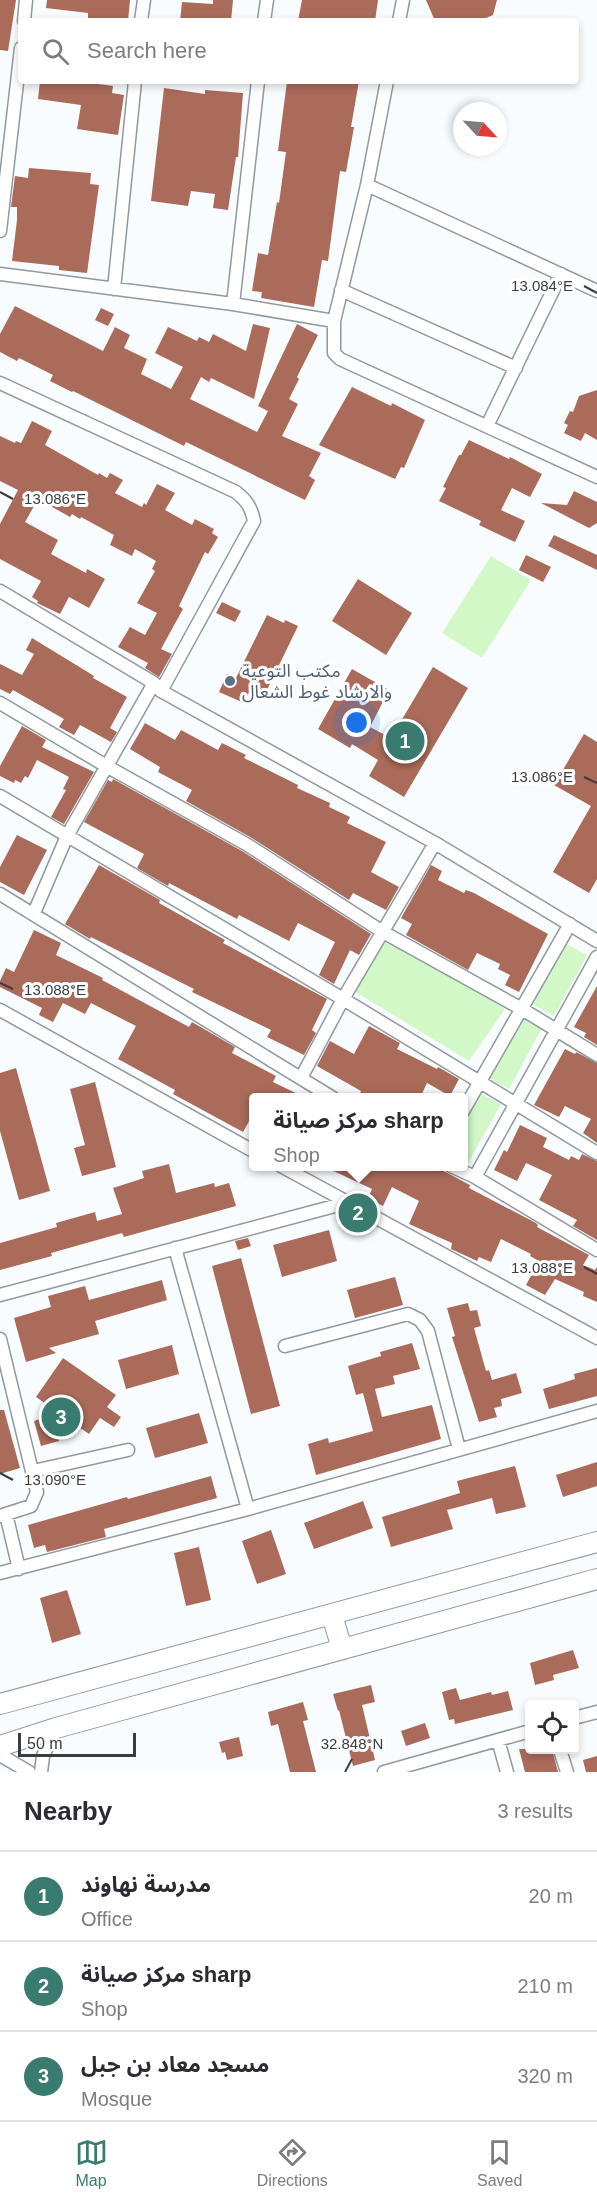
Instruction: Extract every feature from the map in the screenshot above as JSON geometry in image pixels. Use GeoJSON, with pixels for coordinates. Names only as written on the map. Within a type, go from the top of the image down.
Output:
{"type":"FeatureCollection","features":[{"type":"Feature","properties":{"kind":"main road"},"geometry":{"type":"LineString","coordinates":[[1,1703],[597,1542]]}},
{"type":"Feature","properties":{"kind":"main road"},"geometry":{"type":"LineString","coordinates":[[0,1746],[56,1728],[597,1579]]}},
{"type":"Feature","properties":{"kind":"main road"},"geometry":{"type":"LineString","coordinates":[[332,1615],[342,1649]]}},
{"type":"Feature","properties":{"kind":"street"},"geometry":{"type":"LineString","coordinates":[[24,18],[27,0]]}},
{"type":"Feature","properties":{"kind":"street"},"geometry":{"type":"LineString","coordinates":[[141,18],[144,0]]}},
{"type":"Feature","properties":{"kind":"street"},"geometry":{"type":"LineString","coordinates":[[264,18],[267,0]]}},
{"type":"Feature","properties":{"kind":"street"},"geometry":{"type":"LineString","coordinates":[[400,18],[403,0]]}},
{"type":"Feature","properties":{"kind":"street"},"geometry":{"type":"LineString","coordinates":[[0,231],[18,74]]}},
{"type":"Feature","properties":{"kind":"street"},"geometry":{"type":"LineString","coordinates":[[114,289],[135,84]]}},
{"type":"Feature","properties":{"kind":"street"},"geometry":{"type":"LineString","coordinates":[[233,304],[258,84]]}},
{"type":"Feature","properties":{"kind":"street"},"geometry":{"type":"LineString","coordinates":[[386,84],[367,185],[333,321],[333,349],[340,359],[597,477]]}},
{"type":"Feature","properties":{"kind":"street"},"geometry":{"type":"LineString","coordinates":[[367,185],[597,291]]}},
{"type":"Feature","properties":{"kind":"street"},"geometry":{"type":"LineString","coordinates":[[0,274],[233,304],[333,321]]}},
{"type":"Feature","properties":{"kind":"street"},"geometry":{"type":"LineString","coordinates":[[487,426],[561,274]]}},
{"type":"Feature","properties":{"kind":"street"},"geometry":{"type":"LineString","coordinates":[[341,290],[516,368]]}},
{"type":"Feature","properties":{"kind":"street"},"geometry":{"type":"LineString","coordinates":[[0,383],[236,492],[247,500],[254,521],[68,836],[33,913]]}},
{"type":"Feature","properties":{"kind":"street"},"geometry":{"type":"LineString","coordinates":[[0,591],[158,687],[435,843],[597,941]]}},
{"type":"Feature","properties":{"kind":"street"},"geometry":{"type":"LineString","coordinates":[[0,703],[246,844],[383,933],[522,1009],[597,1055]]}},
{"type":"Feature","properties":{"kind":"street"},"geometry":{"type":"LineString","coordinates":[[0,796],[343,999],[597,1153]]}},
{"type":"Feature","properties":{"kind":"street"},"geometry":{"type":"LineString","coordinates":[[301,1078],[343,999],[435,843]]}},
{"type":"Feature","properties":{"kind":"street"},"geometry":{"type":"LineString","coordinates":[[0,894],[325,1093]]}},
{"type":"Feature","properties":{"kind":"street"},"geometry":{"type":"LineString","coordinates":[[468,1103],[570,924]]}},
{"type":"Feature","properties":{"kind":"street"},"geometry":{"type":"LineString","coordinates":[[475,1177],[597,957]]}},
{"type":"Feature","properties":{"kind":"street"},"geometry":{"type":"LineString","coordinates":[[0,1010],[249,1149]]}},
{"type":"Feature","properties":{"kind":"street"},"geometry":{"type":"LineString","coordinates":[[288,1171],[597,1338]]}},
{"type":"Feature","properties":{"kind":"street"},"geometry":{"type":"LineString","coordinates":[[461,1171],[475,1177],[597,1250]]}},
{"type":"Feature","properties":{"kind":"street"},"geometry":{"type":"LineString","coordinates":[[0,1295],[346,1203]]}},
{"type":"Feature","properties":{"kind":"street"},"geometry":{"type":"LineString","coordinates":[[175,1248],[248,1509]]}},
{"type":"Feature","properties":{"kind":"street"},"geometry":{"type":"LineString","coordinates":[[285,1346],[408,1314],[420,1320],[428,1331],[459,1449]]}},
{"type":"Feature","properties":{"kind":"street"},"geometry":{"type":"LineString","coordinates":[[0,1339],[37,1492],[30,1506],[3,1515],[19,1569]]}},
{"type":"Feature","properties":{"kind":"street"},"geometry":{"type":"LineString","coordinates":[[0,1573],[248,1509],[597,1411]]}},
{"type":"Feature","properties":{"kind":"street"},"geometry":{"type":"LineString","coordinates":[[33,1471],[128,1450]]}},
{"type":"Feature","properties":{"kind":"street"},"geometry":{"type":"LineString","coordinates":[[579,1717],[597,1712]]}},
{"type":"Feature","properties":{"kind":"street"},"geometry":{"type":"LineString","coordinates":[[41,1772],[43,1756],[56,1728]]}},
{"type":"Feature","properties":{"kind":"street"},"geometry":{"type":"LineString","coordinates":[[384,1772],[525,1732]]}},
{"type":"Feature","properties":{"kind":"street"},"geometry":{"type":"LineString","coordinates":[[498,1740],[507,1772]]}},
{"type":"Feature","properties":{"kind":"street"},"geometry":{"type":"LineString","coordinates":[[562,1754],[567,1772]]}},
{"type":"Feature","properties":{"kind":"street"},"geometry":{"type":"LineString","coordinates":[[0,1755],[29,1772]]}},
{"type":"Feature","properties":{"kind":"green space"},"geometry":{"type":"Polygon","coordinates":[[[491,556],[531,580],[482,658],[442,633],[491,556]]]}},
{"type":"Feature","properties":{"kind":"green space"},"geometry":{"type":"Polygon","coordinates":[[[384,938],[505,1009],[469,1061],[354,991],[384,938]]]}},
{"type":"Feature","properties":{"kind":"green space"},"geometry":{"type":"Polygon","coordinates":[[[563,942],[587,955],[554,1016],[530,1003],[563,942]]]}},
{"type":"Feature","properties":{"kind":"green space"},"geometry":{"type":"Polygon","coordinates":[[[518,1015],[542,1028],[509,1089],[485,1076],[518,1015]]]}},
{"type":"Feature","properties":{"kind":"green space"},"geometry":{"type":"Polygon","coordinates":[[[476,1091],[501,1104],[468,1163],[468,1106],[476,1091]]]}},
{"type":"Feature","properties":{"kind":"building"},"geometry":{"type":"Polygon","coordinates":[[[0,0],[16,0],[8,51],[0,50],[0,0]]]}},
{"type":"Feature","properties":{"kind":"building"},"geometry":{"type":"Polygon","coordinates":[[[47,0],[130,0],[128,18],[88,18],[88,13],[46,8],[47,0]]]}},
{"type":"Feature","properties":{"kind":"building"},"geometry":{"type":"Polygon","coordinates":[[[213,0],[233,0],[231,18],[180,18],[182,2],[213,4],[213,0]]]}},
{"type":"Feature","properties":{"kind":"building"},"geometry":{"type":"Polygon","coordinates":[[[302,0],[378,0],[375,18],[299,18],[302,0]]]}},
{"type":"Feature","properties":{"kind":"building"},"geometry":{"type":"Polygon","coordinates":[[[426,0],[497,0],[493,15],[486,18],[434,18],[426,0]]]}},
{"type":"Feature","properties":{"kind":"building"},"geometry":{"type":"Polygon","coordinates":[[[40,84],[113,86],[112,93],[124,95],[118,135],[77,129],[81,105],[38,99],[40,84]]]}},
{"type":"Feature","properties":{"kind":"building"},"geometry":{"type":"Polygon","coordinates":[[[287,84],[358,84],[346,172],[340,171],[328,261],[322,260],[314,307],[261,298],[262,292],[252,291],[258,253],[268,255],[277,202],[279,203],[286,152],[278,151],[287,84]]]}},
{"type":"Feature","properties":{"kind":"building"},"geometry":{"type":"Polygon","coordinates":[[[164,88],[205,94],[205,90],[243,93],[238,157],[236,157],[228,210],[213,208],[215,194],[191,191],[188,206],[151,201],[164,88]]]}},
{"type":"Feature","properties":{"kind":"building"},"geometry":{"type":"Polygon","coordinates":[[[29,168],[91,173],[90,184],[99,185],[87,273],[59,270],[59,266],[12,261],[17,220],[17,207],[11,207],[15,176],[28,178],[29,168]]]}},
{"type":"Feature","properties":{"kind":"building"},"geometry":{"type":"Polygon","coordinates":[[[15,306],[103,351],[115,327],[130,335],[124,348],[147,359],[141,374],[171,389],[183,367],[155,353],[168,327],[197,341],[199,337],[209,342],[213,334],[246,351],[253,324],[270,328],[254,399],[211,378],[209,382],[201,377],[190,399],[257,432],[268,411],[258,406],[297,324],[318,335],[289,399],[298,404],[282,436],[321,453],[309,476],[315,480],[305,500],[186,442],[184,446],[72,392],[50,381],[53,375],[19,358],[17,361],[0,352],[0,334],[15,306]]]}},
{"type":"Feature","properties":{"kind":"building"},"geometry":{"type":"Polygon","coordinates":[[[101,308],[114,314],[108,326],[95,320],[101,308]]]}},
{"type":"Feature","properties":{"kind":"building"},"geometry":{"type":"Polygon","coordinates":[[[352,387],[391,406],[392,403],[425,420],[404,468],[401,467],[395,479],[319,445],[352,387]]]}},
{"type":"Feature","properties":{"kind":"building"},"geometry":{"type":"Polygon","coordinates":[[[597,390],[597,440],[585,433],[581,441],[564,433],[568,425],[564,423],[570,411],[573,412],[579,396],[597,390]]]}},
{"type":"Feature","properties":{"kind":"building"},"geometry":{"type":"Polygon","coordinates":[[[32,421],[52,431],[45,445],[98,475],[99,473],[107,478],[110,473],[123,480],[115,493],[142,507],[144,503],[146,505],[157,484],[175,493],[165,510],[192,525],[195,519],[214,529],[212,533],[218,537],[208,554],[205,552],[179,606],[183,609],[161,649],[172,654],[159,677],[145,668],[148,663],[118,647],[130,627],[145,635],[157,613],[137,603],[155,571],[152,569],[156,561],[135,549],[132,556],[110,545],[114,535],[81,517],[80,519],[72,514],[70,517],[38,499],[25,522],[58,540],[51,554],[86,573],[87,569],[105,579],[89,608],[69,597],[60,614],[37,603],[38,601],[32,597],[41,581],[0,559],[0,524],[18,490],[0,481],[0,436],[15,443],[16,441],[21,443],[32,421]]]}},
{"type":"Feature","properties":{"kind":"building"},"geometry":{"type":"Polygon","coordinates":[[[469,440],[509,459],[510,457],[542,474],[530,497],[512,488],[501,510],[525,521],[515,542],[479,525],[481,521],[439,501],[446,488],[443,487],[469,440]]]}},
{"type":"Feature","properties":{"kind":"building"},"geometry":{"type":"Polygon","coordinates":[[[574,491],[597,502],[597,523],[589,528],[541,503],[567,505],[574,491]]]}},
{"type":"Feature","properties":{"kind":"building"},"geometry":{"type":"Polygon","coordinates":[[[554,535],[597,555],[597,570],[548,546],[554,535]]]}},
{"type":"Feature","properties":{"kind":"building"},"geometry":{"type":"Polygon","coordinates":[[[526,555],[551,567],[543,582],[519,570],[526,555]]]}},
{"type":"Feature","properties":{"kind":"building"},"geometry":{"type":"Polygon","coordinates":[[[358,579],[412,613],[386,655],[332,621],[358,579]]]}},
{"type":"Feature","properties":{"kind":"building"},"geometry":{"type":"Polygon","coordinates":[[[222,602],[241,611],[235,622],[216,613],[222,602]]]}},
{"type":"Feature","properties":{"kind":"building"},"geometry":{"type":"Polygon","coordinates":[[[267,615],[284,623],[285,620],[298,626],[266,692],[252,686],[244,703],[219,692],[227,674],[236,678],[267,615]]]}},
{"type":"Feature","properties":{"kind":"building"},"geometry":{"type":"Polygon","coordinates":[[[32,638],[127,697],[110,728],[117,732],[111,742],[80,725],[74,735],[59,727],[64,719],[13,690],[10,694],[0,689],[0,664],[22,675],[34,654],[26,650],[32,638]]]}},
{"type":"Feature","properties":{"kind":"building"},"geometry":{"type":"Polygon","coordinates":[[[433,667],[468,688],[404,797],[369,776],[378,760],[352,744],[350,748],[318,729],[352,669],[389,690],[370,727],[391,738],[433,667]]]}},
{"type":"Feature","properties":{"kind":"building"},"geometry":{"type":"Polygon","coordinates":[[[145,723],[175,740],[181,730],[218,750],[222,743],[246,755],[244,758],[298,785],[297,788],[330,803],[329,807],[350,817],[347,823],[386,842],[371,872],[399,887],[386,910],[353,893],[349,900],[250,837],[186,801],[192,790],[158,772],[160,767],[130,749],[145,723]]]}},
{"type":"Feature","properties":{"kind":"building"},"geometry":{"type":"Polygon","coordinates":[[[22,726],[46,740],[42,747],[94,772],[64,824],[51,817],[66,790],[63,789],[69,777],[37,760],[28,778],[25,776],[21,783],[15,780],[14,783],[0,776],[0,766],[22,726]]]}},
{"type":"Feature","properties":{"kind":"building"},"geometry":{"type":"Polygon","coordinates":[[[584,734],[597,742],[597,879],[589,893],[553,872],[591,806],[554,785],[584,734]]]}},
{"type":"Feature","properties":{"kind":"building"},"geometry":{"type":"Polygon","coordinates":[[[113,779],[242,851],[371,934],[359,955],[350,950],[334,984],[319,975],[335,942],[298,923],[289,941],[239,915],[237,919],[169,883],[168,886],[137,868],[144,854],[84,822],[108,780],[112,782],[113,779]]]}},
{"type":"Feature","properties":{"kind":"building"},"geometry":{"type":"Polygon","coordinates":[[[17,835],[47,850],[24,895],[0,882],[0,867],[17,835]]]}},
{"type":"Feature","properties":{"kind":"building"},"geometry":{"type":"Polygon","coordinates":[[[99,865],[160,900],[159,903],[225,940],[223,943],[327,999],[312,1030],[316,1033],[304,1055],[267,1037],[271,1030],[192,992],[194,989],[91,937],[90,939],[65,924],[99,865]]]}},
{"type":"Feature","properties":{"kind":"building"},"geometry":{"type":"Polygon","coordinates":[[[431,865],[442,871],[438,880],[464,893],[466,890],[474,893],[548,934],[519,992],[505,985],[510,975],[498,969],[500,964],[477,953],[468,970],[406,935],[412,924],[401,918],[431,865]]]}},
{"type":"Feature","properties":{"kind":"building"},"geometry":{"type":"Polygon","coordinates":[[[34,930],[61,943],[56,955],[103,978],[102,980],[189,1027],[192,1022],[235,1047],[232,1053],[276,1076],[273,1082],[296,1093],[249,1093],[249,1121],[243,1132],[173,1094],[175,1090],[118,1059],[136,1026],[91,1003],[85,1014],[63,1003],[53,1022],[39,1015],[42,1008],[0,987],[0,981],[6,968],[14,972],[34,930]]]}},
{"type":"Feature","properties":{"kind":"building"},"geometry":{"type":"Polygon","coordinates":[[[597,986],[597,1045],[584,1037],[586,1033],[574,1027],[597,986]]]}},
{"type":"Feature","properties":{"kind":"building"},"geometry":{"type":"Polygon","coordinates":[[[369,1026],[400,1043],[397,1049],[459,1079],[452,1093],[445,1093],[427,1083],[422,1093],[360,1093],[361,1091],[317,1066],[330,1041],[354,1054],[369,1026]]]}},
{"type":"Feature","properties":{"kind":"building"},"geometry":{"type":"Polygon","coordinates":[[[565,1049],[597,1063],[597,1143],[583,1133],[591,1119],[565,1106],[559,1117],[534,1105],[565,1049]]]}},
{"type":"Feature","properties":{"kind":"building"},"geometry":{"type":"Polygon","coordinates":[[[16,1068],[50,1191],[19,1200],[0,1131],[0,1073],[16,1068]]]}},
{"type":"Feature","properties":{"kind":"building"},"geometry":{"type":"Polygon","coordinates":[[[95,1082],[116,1167],[82,1176],[74,1148],[85,1145],[70,1089],[95,1082]]]}},
{"type":"Feature","properties":{"kind":"building"},"geometry":{"type":"Polygon","coordinates":[[[520,1125],[547,1138],[543,1147],[569,1160],[571,1156],[579,1160],[582,1154],[597,1161],[597,1240],[573,1226],[577,1220],[539,1200],[552,1175],[526,1163],[517,1181],[494,1170],[504,1150],[507,1152],[520,1125]]]}},
{"type":"Feature","properties":{"kind":"building"},"geometry":{"type":"Polygon","coordinates":[[[169,1164],[176,1193],[214,1183],[215,1187],[229,1183],[236,1206],[124,1237],[122,1233],[0,1270],[0,1243],[57,1227],[56,1223],[95,1212],[97,1221],[122,1214],[113,1188],[144,1178],[142,1171],[169,1164]]]}},
{"type":"Feature","properties":{"kind":"building"},"geometry":{"type":"Polygon","coordinates":[[[334,1171],[444,1171],[470,1185],[469,1188],[536,1223],[537,1227],[589,1255],[583,1265],[595,1270],[597,1267],[597,1302],[583,1296],[584,1292],[555,1279],[545,1295],[526,1285],[539,1261],[530,1256],[531,1254],[501,1239],[491,1262],[479,1257],[477,1261],[451,1249],[452,1243],[409,1224],[419,1201],[392,1187],[383,1206],[368,1198],[372,1189],[334,1171]]]}},
{"type":"Feature","properties":{"kind":"building"},"geometry":{"type":"Polygon","coordinates":[[[329,1230],[337,1261],[282,1277],[273,1245],[329,1230]]]}},
{"type":"Feature","properties":{"kind":"building"},"geometry":{"type":"Polygon","coordinates":[[[248,1238],[251,1246],[238,1250],[235,1241],[248,1238]]]}},
{"type":"Feature","properties":{"kind":"building"},"geometry":{"type":"Polygon","coordinates":[[[241,1258],[280,1406],[251,1414],[212,1266],[241,1258]]]}},
{"type":"Feature","properties":{"kind":"building"},"geometry":{"type":"Polygon","coordinates":[[[395,1277],[403,1305],[355,1318],[347,1290],[395,1277]]]}},
{"type":"Feature","properties":{"kind":"building"},"geometry":{"type":"Polygon","coordinates":[[[162,1280],[167,1300],[95,1321],[99,1334],[49,1348],[56,1353],[26,1362],[14,1318],[51,1307],[48,1296],[85,1286],[89,1300],[162,1280]]]}},
{"type":"Feature","properties":{"kind":"building"},"geometry":{"type":"Polygon","coordinates":[[[468,1303],[470,1311],[477,1310],[481,1326],[474,1328],[486,1371],[489,1370],[492,1380],[516,1373],[522,1393],[501,1399],[502,1406],[494,1408],[497,1417],[479,1422],[452,1337],[455,1336],[447,1308],[468,1303]]]}},
{"type":"Feature","properties":{"kind":"building"},"geometry":{"type":"Polygon","coordinates":[[[412,1343],[420,1369],[393,1376],[395,1384],[375,1389],[382,1417],[432,1405],[441,1439],[316,1475],[308,1444],[328,1438],[329,1443],[373,1431],[363,1393],[356,1395],[348,1366],[381,1356],[380,1352],[412,1343]]]}},
{"type":"Feature","properties":{"kind":"building"},"geometry":{"type":"Polygon","coordinates":[[[172,1345],[179,1374],[126,1389],[118,1360],[172,1345]]]}},
{"type":"Feature","properties":{"kind":"building"},"geometry":{"type":"Polygon","coordinates":[[[63,1358],[116,1395],[107,1407],[121,1417],[114,1427],[100,1418],[89,1434],[36,1397],[63,1358]]]}},
{"type":"Feature","properties":{"kind":"building"},"geometry":{"type":"Polygon","coordinates":[[[597,1368],[597,1396],[549,1409],[543,1389],[575,1379],[574,1374],[597,1368]]]}},
{"type":"Feature","properties":{"kind":"building"},"geometry":{"type":"Polygon","coordinates":[[[0,1410],[4,1410],[20,1468],[0,1474],[0,1410]]]}},
{"type":"Feature","properties":{"kind":"building"},"geometry":{"type":"Polygon","coordinates":[[[199,1413],[208,1443],[155,1458],[146,1428],[199,1413]]]}},
{"type":"Feature","properties":{"kind":"building"},"geometry":{"type":"Polygon","coordinates":[[[51,1415],[59,1441],[41,1446],[34,1421],[51,1415]]]}},
{"type":"Feature","properties":{"kind":"building"},"geometry":{"type":"Polygon","coordinates":[[[597,1462],[597,1486],[563,1497],[556,1475],[597,1462]]]}},
{"type":"Feature","properties":{"kind":"building"},"geometry":{"type":"Polygon","coordinates":[[[515,1466],[526,1507],[496,1514],[492,1498],[447,1510],[453,1529],[391,1547],[382,1517],[460,1493],[457,1481],[515,1466]]]}},
{"type":"Feature","properties":{"kind":"building"},"geometry":{"type":"Polygon","coordinates":[[[211,1476],[217,1498],[104,1529],[106,1537],[47,1552],[45,1545],[34,1548],[28,1525],[211,1476]]]}},
{"type":"Feature","properties":{"kind":"building"},"geometry":{"type":"Polygon","coordinates":[[[363,1501],[373,1528],[314,1549],[304,1523],[363,1501]]]}},
{"type":"Feature","properties":{"kind":"building"},"geometry":{"type":"Polygon","coordinates":[[[271,1530],[286,1574],[257,1584],[242,1541],[271,1530]]]}},
{"type":"Feature","properties":{"kind":"building"},"geometry":{"type":"Polygon","coordinates":[[[199,1547],[211,1600],[186,1606],[174,1553],[199,1547]]]}},
{"type":"Feature","properties":{"kind":"building"},"geometry":{"type":"Polygon","coordinates":[[[67,1590],[81,1634],[52,1643],[40,1598],[67,1590]]]}},
{"type":"Feature","properties":{"kind":"building"},"geometry":{"type":"Polygon","coordinates":[[[573,1650],[579,1668],[553,1675],[554,1680],[535,1685],[530,1663],[573,1650]]]}},
{"type":"Feature","properties":{"kind":"building"},"geometry":{"type":"Polygon","coordinates":[[[371,1685],[375,1702],[362,1705],[375,1760],[353,1766],[333,1694],[371,1685]]]}},
{"type":"Feature","properties":{"kind":"building"},"geometry":{"type":"Polygon","coordinates":[[[456,1688],[460,1700],[491,1692],[492,1695],[508,1691],[513,1710],[455,1724],[454,1719],[449,1720],[442,1692],[456,1688]]]}},
{"type":"Feature","properties":{"kind":"building"},"geometry":{"type":"Polygon","coordinates":[[[303,1702],[308,1720],[303,1721],[316,1772],[290,1772],[278,1724],[271,1726],[268,1712],[303,1702]]]}},
{"type":"Feature","properties":{"kind":"building"},"geometry":{"type":"Polygon","coordinates":[[[425,1723],[430,1738],[406,1746],[401,1731],[425,1723]]]}},
{"type":"Feature","properties":{"kind":"building"},"geometry":{"type":"Polygon","coordinates":[[[239,1737],[243,1756],[227,1760],[219,1742],[239,1737]]]}},
{"type":"Feature","properties":{"kind":"building"},"geometry":{"type":"Polygon","coordinates":[[[519,1749],[525,1749],[525,1754],[553,1754],[558,1772],[525,1772],[519,1749]]]}},
{"type":"Feature","properties":{"kind":"building"},"geometry":{"type":"Polygon","coordinates":[[[597,1756],[597,1772],[586,1772],[583,1760],[597,1756]]]}},
{"type":"Feature","properties":{"kind":"place","name":"مكتب التوعية والارشاد غوط الشعال"},"geometry":{"type":"Point","coordinates":[230,681]}},
{"type":"Feature","properties":{"kind":"place","name":"مدرسة نهاوند"},"geometry":{"type":"Point","coordinates":[405,741]}},
{"type":"Feature","properties":{"kind":"place","name":"مركز صيانة sharp"},"geometry":{"type":"Point","coordinates":[358,1213]}},
{"type":"Feature","properties":{"kind":"place","name":"مسجد معاد بن جبل"},"geometry":{"type":"Point","coordinates":[61,1417]}}]}
